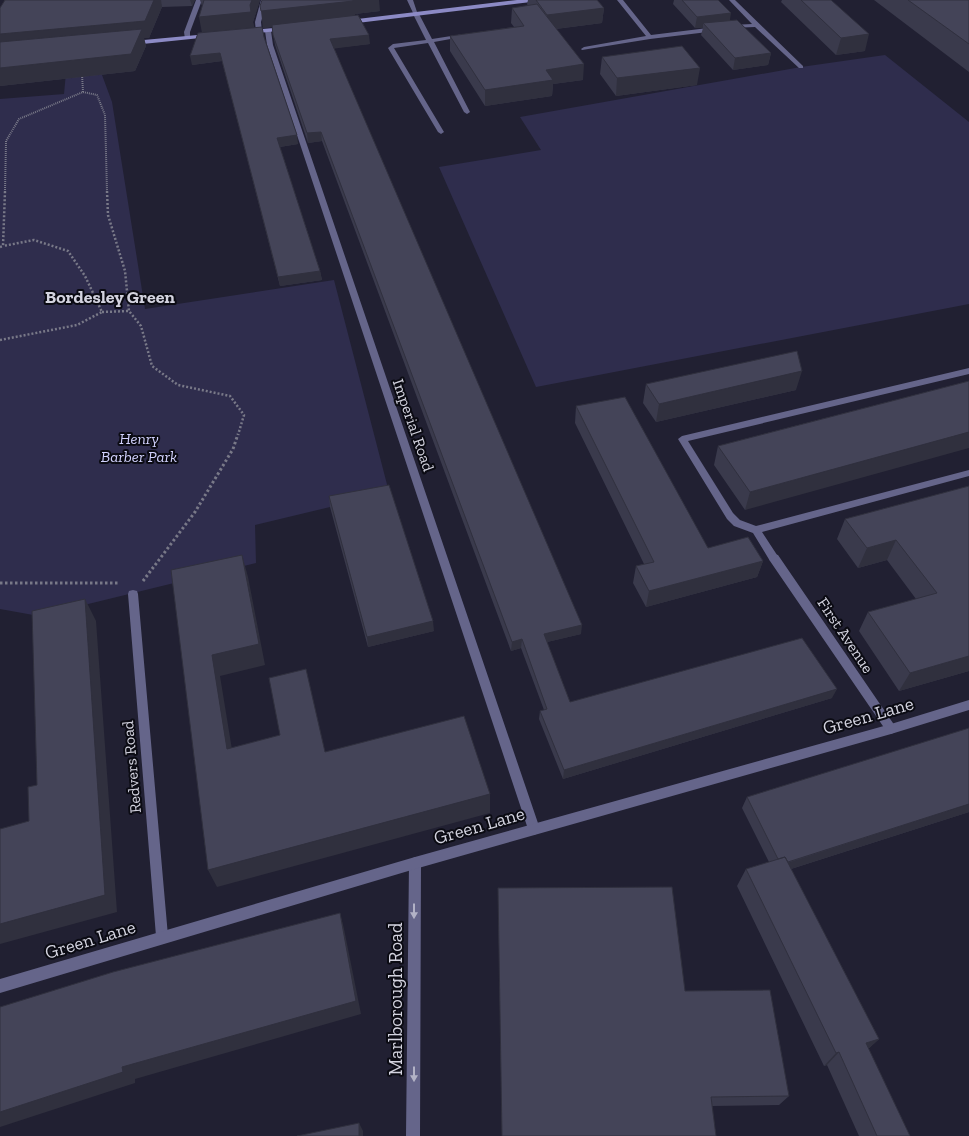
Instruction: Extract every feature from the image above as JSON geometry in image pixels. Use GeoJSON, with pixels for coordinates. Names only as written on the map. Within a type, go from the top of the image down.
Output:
{"type":"FeatureCollection","features":[{"type":"Feature","properties":{"kind":"main road"},"geometry":{"type":"LineString","coordinates":[[341,23],[531,0]]}},
{"type":"Feature","properties":{"kind":"main road"},"geometry":{"type":"LineString","coordinates":[[241,33],[295,28]]}},
{"type":"Feature","properties":{"kind":"main road"},"geometry":{"type":"LineString","coordinates":[[130,44],[214,36]]}},
{"type":"Feature","properties":{"kind":"street"},"geometry":{"type":"LineString","coordinates":[[187,38],[187,32],[199,0]]}},
{"type":"Feature","properties":{"kind":"street","name":"Imperial Road"},"geometry":{"type":"LineString","coordinates":[[264,0],[258,22],[270,45],[534,829]]}},
{"type":"Feature","properties":{"kind":"street"},"geometry":{"type":"LineString","coordinates":[[410,0],[466,112]]}},
{"type":"Feature","properties":{"kind":"street"},"geometry":{"type":"LineString","coordinates":[[620,0],[650,37]]}},
{"type":"Feature","properties":{"kind":"street"},"geometry":{"type":"LineString","coordinates":[[732,0],[800,67]]}},
{"type":"Feature","properties":{"kind":"street"},"geometry":{"type":"LineString","coordinates":[[584,49],[650,37],[756,25]]}},
{"type":"Feature","properties":{"kind":"street"},"geometry":{"type":"LineString","coordinates":[[441,132],[391,48],[393,46],[474,34]]}},
{"type":"Feature","properties":{"kind":"street"},"geometry":{"type":"LineString","coordinates":[[969,371],[682,439],[730,516],[737,522],[756,530],[969,473]]}},
{"type":"Feature","properties":{"kind":"street","name":"First Avenue"},"geometry":{"type":"LineString","coordinates":[[756,530],[891,729]]}},
{"type":"Feature","properties":{"kind":"street","name":"Redvers Road"},"geometry":{"type":"LineString","coordinates":[[133,594],[162,936]]}},
{"type":"Feature","properties":{"kind":"street","name":"Green Lane"},"geometry":{"type":"LineString","coordinates":[[0,986],[162,936],[415,862],[891,729],[969,704]]}},
{"type":"Feature","properties":{"kind":"street","name":"Marlborough Road"},"geometry":{"type":"LineString","coordinates":[[413,1136],[415,862]]}},
{"type":"Feature","properties":{"kind":"path"},"geometry":{"type":"LineString","coordinates":[[82,66],[82,92]]}},
{"type":"Feature","properties":{"kind":"path"},"geometry":{"type":"LineString","coordinates":[[0,583],[118,583],[133,594],[195,512],[233,449],[244,415],[230,396],[178,386],[152,366],[141,326],[129,311],[125,271],[108,216],[105,115],[97,95],[82,92],[19,119],[9,135],[6,141],[2,247],[34,240],[68,251],[85,276],[102,312]]}},
{"type":"Feature","properties":{"kind":"path"},"geometry":{"type":"LineString","coordinates":[[0,340],[77,325],[102,312],[129,311]]}},
{"type":"Feature","properties":{"kind":"green space"},"geometry":{"type":"Polygon","coordinates":[[[885,55],[969,122],[969,304],[536,387],[439,167],[541,150],[520,117],[801,67],[885,55]]]}},
{"type":"Feature","properties":{"kind":"green space","name":"Henry Barber Park"},"geometry":{"type":"Polygon","coordinates":[[[102,58],[102,75],[112,102],[145,309],[334,280],[390,496],[330,507],[255,525],[256,563],[39,616],[0,609],[0,99],[64,94],[67,62],[102,58]]]}},
{"type":"Feature","properties":{"kind":"building"},"geometry":{"type":"Polygon","coordinates":[[[5,0],[154,0],[145,21],[0,34],[0,8],[5,0]]]}},
{"type":"Feature","properties":{"kind":"building"},"geometry":{"type":"Polygon","coordinates":[[[204,0],[252,0],[250,5],[251,12],[199,17],[204,0]]]}},
{"type":"Feature","properties":{"kind":"building"},"geometry":{"type":"Polygon","coordinates":[[[262,0],[353,0],[353,1],[261,11],[262,0]]]}},
{"type":"Feature","properties":{"kind":"building"},"geometry":{"type":"Polygon","coordinates":[[[536,0],[597,0],[604,8],[547,15],[536,0]]]}},
{"type":"Feature","properties":{"kind":"building"},"geometry":{"type":"Polygon","coordinates":[[[682,0],[718,0],[731,13],[697,17],[682,0]]]}},
{"type":"Feature","properties":{"kind":"building"},"geometry":{"type":"Polygon","coordinates":[[[801,0],[831,0],[869,34],[841,38],[801,0]]]}},
{"type":"Feature","properties":{"kind":"building"},"geometry":{"type":"Polygon","coordinates":[[[908,0],[969,0],[969,44],[908,0]]]}},
{"type":"Feature","properties":{"kind":"building"},"geometry":{"type":"Polygon","coordinates":[[[537,4],[584,64],[546,70],[553,80],[485,90],[450,36],[524,26],[512,8],[537,4]]]}},
{"type":"Feature","properties":{"kind":"building"},"geometry":{"type":"Polygon","coordinates":[[[358,15],[369,35],[330,39],[582,625],[544,634],[570,702],[802,638],[837,689],[564,770],[540,711],[547,709],[522,639],[512,642],[321,132],[307,133],[273,35],[272,25],[358,15]]]}},
{"type":"Feature","properties":{"kind":"building"},"geometry":{"type":"Polygon","coordinates":[[[737,20],[771,53],[735,58],[703,23],[737,20]]]}},
{"type":"Feature","properties":{"kind":"building"},"geometry":{"type":"Polygon","coordinates":[[[262,27],[297,135],[277,138],[320,271],[278,277],[220,53],[190,56],[198,33],[262,27]]]}},
{"type":"Feature","properties":{"kind":"building"},"geometry":{"type":"Polygon","coordinates":[[[142,29],[131,54],[0,68],[0,42],[142,29]]]}},
{"type":"Feature","properties":{"kind":"building"},"geometry":{"type":"Polygon","coordinates":[[[682,46],[700,68],[617,78],[602,57],[682,46]]]}},
{"type":"Feature","properties":{"kind":"building"},"geometry":{"type":"Polygon","coordinates":[[[797,351],[802,371],[659,404],[646,384],[797,351]]]}},
{"type":"Feature","properties":{"kind":"building"},"geometry":{"type":"Polygon","coordinates":[[[969,381],[969,432],[750,492],[718,446],[969,381]]]}},
{"type":"Feature","properties":{"kind":"building"},"geometry":{"type":"Polygon","coordinates":[[[625,397],[708,548],[748,537],[763,561],[649,591],[636,566],[654,562],[576,406],[625,397]]]}},
{"type":"Feature","properties":{"kind":"building"},"geometry":{"type":"Polygon","coordinates":[[[389,485],[433,621],[367,637],[329,496],[389,485]]]}},
{"type":"Feature","properties":{"kind":"building"},"geometry":{"type":"Polygon","coordinates":[[[969,486],[969,656],[910,673],[868,612],[937,593],[896,540],[867,548],[845,519],[969,486]]]}},
{"type":"Feature","properties":{"kind":"building"},"geometry":{"type":"Polygon","coordinates":[[[242,555],[259,644],[212,655],[227,749],[280,735],[269,678],[306,669],[325,752],[464,716],[490,794],[208,870],[171,570],[242,555]]]}},
{"type":"Feature","properties":{"kind":"building"},"geometry":{"type":"Polygon","coordinates":[[[85,599],[105,895],[0,924],[0,829],[29,821],[28,787],[37,785],[32,611],[85,599]]]}},
{"type":"Feature","properties":{"kind":"building"},"geometry":{"type":"Polygon","coordinates":[[[969,728],[969,804],[788,862],[785,857],[778,859],[747,797],[969,728]]]}},
{"type":"Feature","properties":{"kind":"building"},"geometry":{"type":"Polygon","coordinates":[[[785,857],[879,1039],[866,1043],[910,1136],[877,1136],[839,1052],[836,1053],[746,869],[785,857]]]}},
{"type":"Feature","properties":{"kind":"building"},"geometry":{"type":"Polygon","coordinates":[[[672,887],[685,991],[770,990],[789,1096],[711,1097],[716,1136],[502,1136],[498,888],[672,887]]]}},
{"type":"Feature","properties":{"kind":"building"},"geometry":{"type":"Polygon","coordinates":[[[340,913],[356,1001],[122,1067],[123,1072],[0,1112],[0,1007],[113,972],[340,913]]]}},
{"type":"Feature","properties":{"kind":"building"},"geometry":{"type":"Polygon","coordinates":[[[359,1123],[359,1136],[297,1136],[359,1123]]]}},
{"type":"Feature","properties":{"kind":"district","name":"Bordesley Green"},"geometry":{"type":"Point","coordinates":[110,297]}}]}
